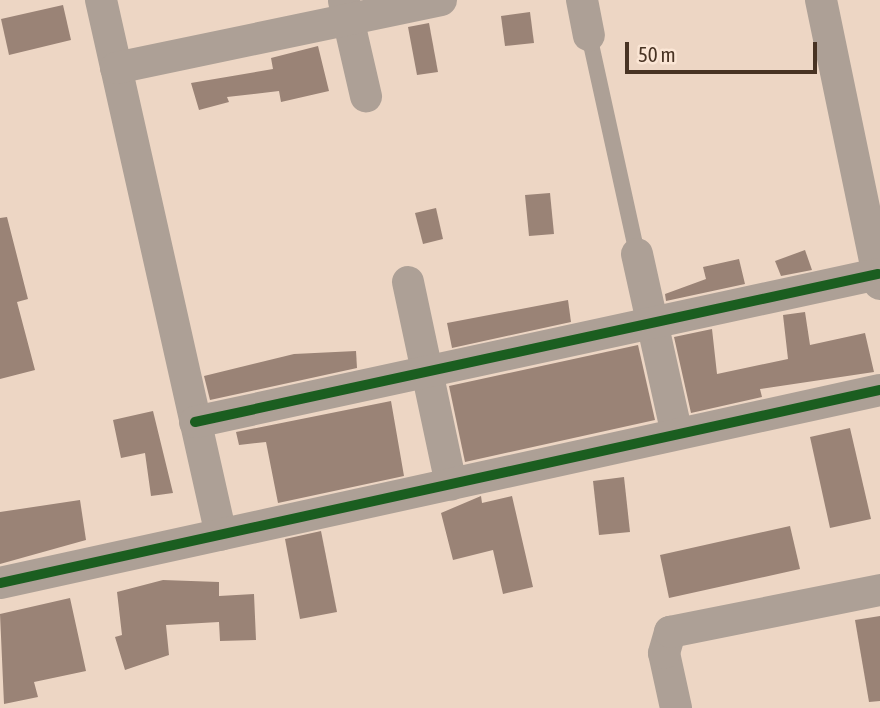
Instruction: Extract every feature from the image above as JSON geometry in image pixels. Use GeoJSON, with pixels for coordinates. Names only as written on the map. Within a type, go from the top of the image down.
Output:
{"type":"FeatureCollection","features":[{"type":"Feature","properties":{"kind":"street"},"geometry":{"type":"LineString","coordinates":[[101,0],[221,535]]}},
{"type":"Feature","properties":{"kind":"street"},"geometry":{"type":"LineString","coordinates":[[116,68],[346,10],[441,0]]}},
{"type":"Feature","properties":{"kind":"street"},"geometry":{"type":"LineString","coordinates":[[582,0],[590,35]]}},
{"type":"Feature","properties":{"kind":"street"},"geometry":{"type":"LineString","coordinates":[[195,422],[652,323],[879,279],[821,0]]}},
{"type":"Feature","properties":{"kind":"street"},"geometry":{"type":"LineString","coordinates":[[346,10],[366,96]]}},
{"type":"Feature","properties":{"kind":"street"},"geometry":{"type":"LineString","coordinates":[[637,254],[677,434]]}},
{"type":"Feature","properties":{"kind":"street"},"geometry":{"type":"LineString","coordinates":[[408,282],[451,484]]}},
{"type":"Feature","properties":{"kind":"street"},"geometry":{"type":"LineString","coordinates":[[0,583],[880,390]]}},
{"type":"Feature","properties":{"kind":"street"},"geometry":{"type":"LineString","coordinates":[[676,708],[664,653],[670,632],[880,590]]}},
{"type":"Feature","properties":{"kind":"lane"},"geometry":{"type":"LineString","coordinates":[[590,35],[637,254]]}},
{"type":"Feature","properties":{"kind":"building"},"geometry":{"type":"Polygon","coordinates":[[[63,5],[71,40],[9,55],[1,19],[63,5]]]}},
{"type":"Feature","properties":{"kind":"building"},"geometry":{"type":"Polygon","coordinates":[[[530,12],[534,43],[505,46],[501,16],[530,12]]]}},
{"type":"Feature","properties":{"kind":"building"},"geometry":{"type":"Polygon","coordinates":[[[429,23],[438,72],[417,75],[408,27],[429,23]]]}},
{"type":"Feature","properties":{"kind":"building"},"geometry":{"type":"Polygon","coordinates":[[[318,46],[329,91],[281,102],[279,91],[227,97],[229,102],[199,110],[191,83],[273,69],[271,58],[318,46]]]}},
{"type":"Feature","properties":{"kind":"building"},"geometry":{"type":"Polygon","coordinates":[[[550,193],[554,234],[529,236],[525,195],[550,193]]]}},
{"type":"Feature","properties":{"kind":"building"},"geometry":{"type":"Polygon","coordinates":[[[436,208],[443,239],[423,244],[415,213],[436,208]]]}},
{"type":"Feature","properties":{"kind":"building"},"geometry":{"type":"Polygon","coordinates":[[[7,217],[28,299],[17,302],[35,370],[0,379],[0,218],[7,217]]]}},
{"type":"Feature","properties":{"kind":"building"},"geometry":{"type":"Polygon","coordinates":[[[805,250],[812,270],[781,276],[775,261],[805,250]]]}},
{"type":"Feature","properties":{"kind":"building"},"geometry":{"type":"Polygon","coordinates":[[[739,259],[745,284],[666,301],[665,294],[706,279],[703,267],[739,259]]]}},
{"type":"Feature","properties":{"kind":"building"},"geometry":{"type":"Polygon","coordinates":[[[568,300],[571,322],[452,348],[447,323],[568,300]]]}},
{"type":"Feature","properties":{"kind":"building"},"geometry":{"type":"Polygon","coordinates":[[[805,312],[810,345],[865,333],[874,372],[760,389],[762,397],[691,413],[674,337],[712,329],[717,374],[788,359],[783,315],[805,312]]]}},
{"type":"Feature","properties":{"kind":"building"},"geometry":{"type":"Polygon","coordinates":[[[638,345],[655,420],[465,462],[449,386],[638,345]]]}},
{"type":"Feature","properties":{"kind":"building"},"geometry":{"type":"Polygon","coordinates":[[[356,351],[357,368],[210,400],[204,376],[294,354],[356,351]]]}},
{"type":"Feature","properties":{"kind":"building"},"geometry":{"type":"Polygon","coordinates":[[[391,401],[404,476],[278,503],[266,442],[239,445],[236,432],[391,401]]]}},
{"type":"Feature","properties":{"kind":"building"},"geometry":{"type":"Polygon","coordinates":[[[153,411],[173,493],[151,496],[145,453],[121,458],[113,420],[153,411]]]}},
{"type":"Feature","properties":{"kind":"building"},"geometry":{"type":"Polygon","coordinates":[[[850,428],[871,519],[830,528],[810,437],[850,428]]]}},
{"type":"Feature","properties":{"kind":"building"},"geometry":{"type":"Polygon","coordinates":[[[624,477],[630,532],[599,535],[593,481],[624,477]]]}},
{"type":"Feature","properties":{"kind":"building"},"geometry":{"type":"Polygon","coordinates":[[[481,496],[482,503],[512,496],[533,587],[503,594],[493,550],[453,560],[441,513],[481,496]]]}},
{"type":"Feature","properties":{"kind":"building"},"geometry":{"type":"Polygon","coordinates":[[[80,500],[86,540],[0,564],[0,512],[80,500]]]}},
{"type":"Feature","properties":{"kind":"building"},"geometry":{"type":"Polygon","coordinates":[[[790,526],[800,569],[669,598],[660,555],[790,526]]]}},
{"type":"Feature","properties":{"kind":"building"},"geometry":{"type":"Polygon","coordinates":[[[321,531],[337,612],[300,619],[285,539],[321,531]]]}},
{"type":"Feature","properties":{"kind":"building"},"geometry":{"type":"Polygon","coordinates":[[[163,580],[219,582],[219,596],[254,594],[256,640],[220,641],[219,622],[166,625],[169,655],[125,670],[115,637],[122,635],[117,592],[163,580]]]}},
{"type":"Feature","properties":{"kind":"building"},"geometry":{"type":"Polygon","coordinates":[[[70,598],[86,671],[34,682],[38,697],[4,704],[0,614],[70,598]]]}},
{"type":"Feature","properties":{"kind":"building"},"geometry":{"type":"Polygon","coordinates":[[[880,616],[880,701],[869,702],[855,620],[880,616]]]}},
{"type":"Feature","properties":{"kind":"cycle path"},"geometry":{"type":"LineString","coordinates":[[195,422],[878,274]]}},
{"type":"Feature","properties":{"kind":"cycle path"},"geometry":{"type":"LineString","coordinates":[[0,583],[880,390]]}}]}
